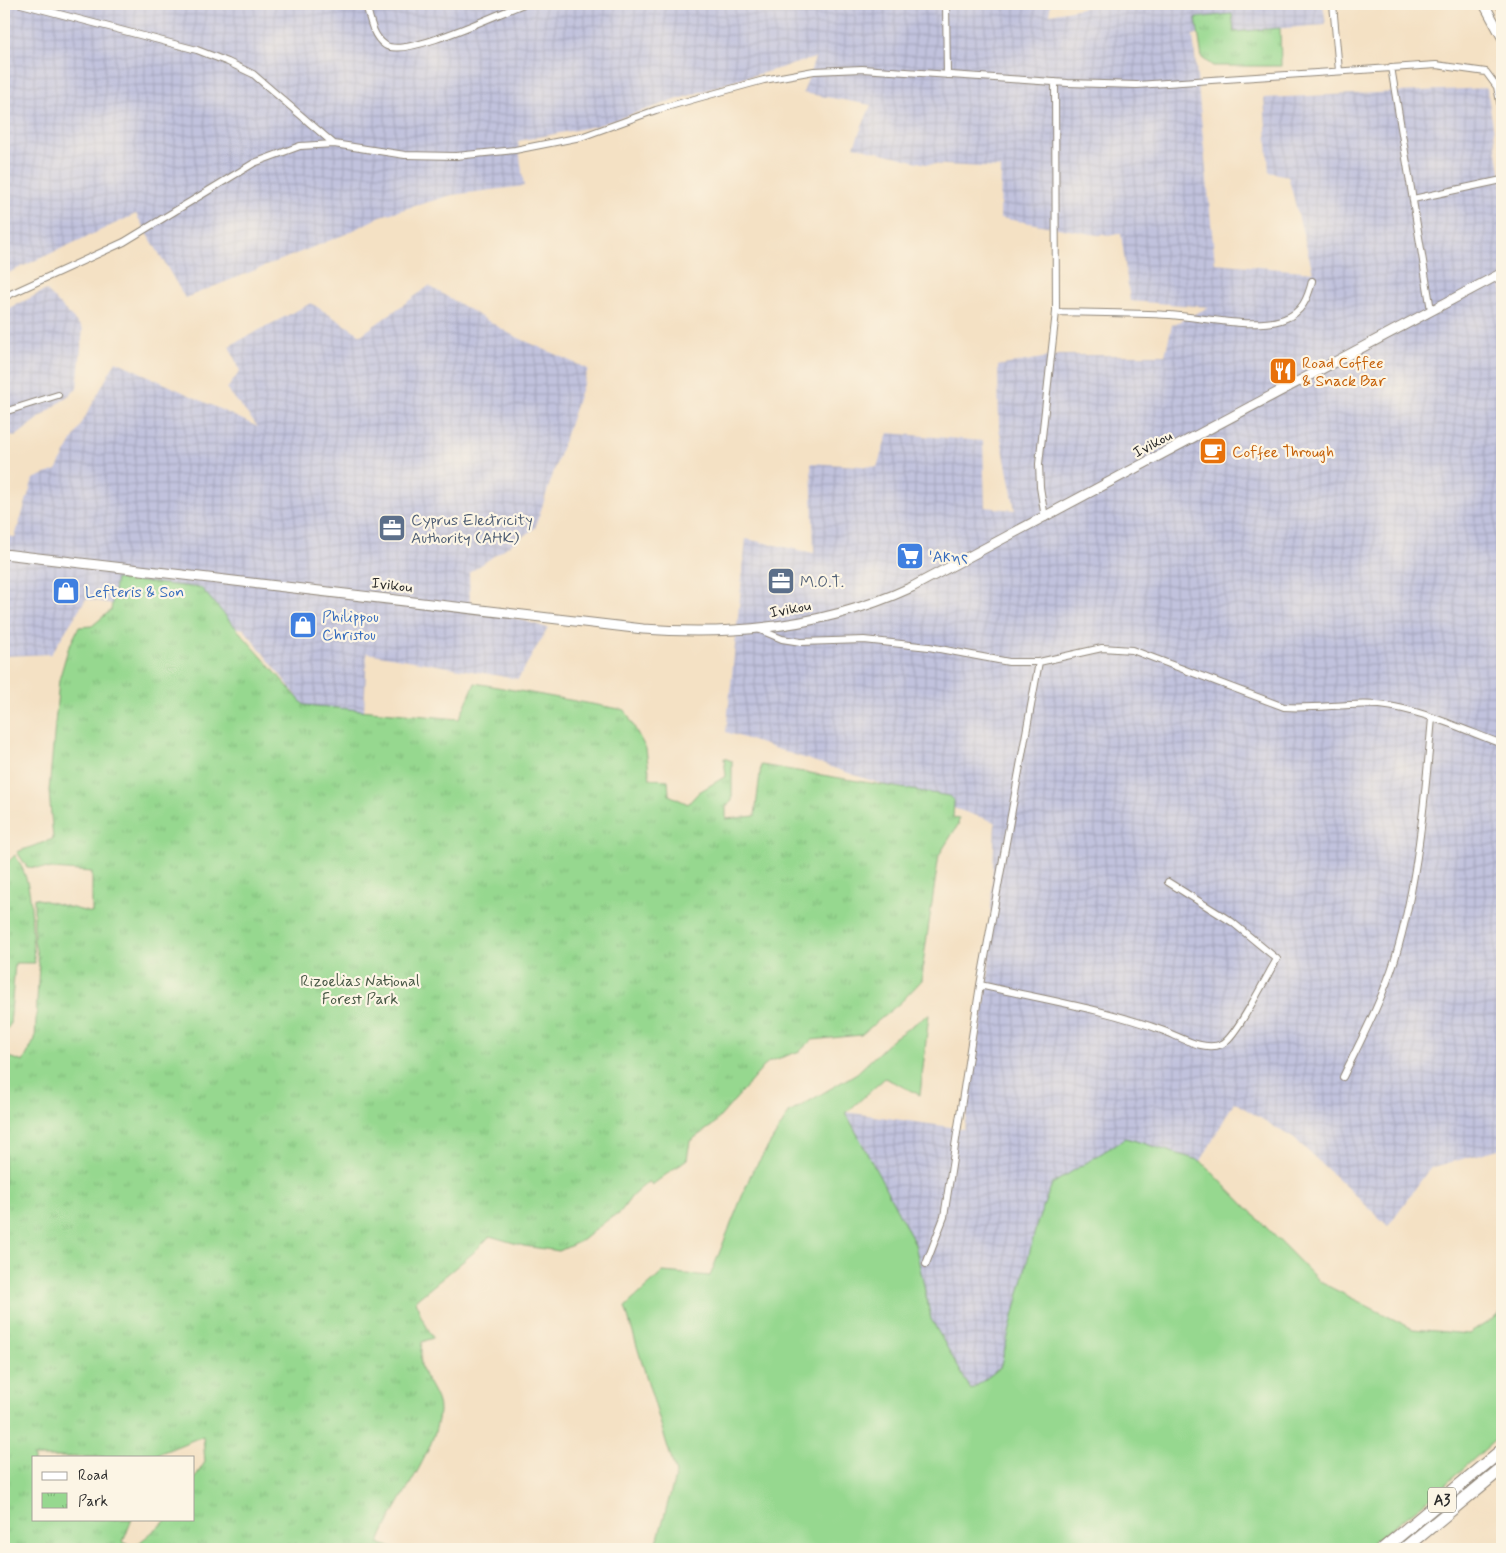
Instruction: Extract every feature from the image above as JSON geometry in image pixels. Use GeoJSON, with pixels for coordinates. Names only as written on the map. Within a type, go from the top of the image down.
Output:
{"type":"FeatureCollection","features":[{"type":"Feature","properties":{"kind":"highway","name":"A3"},"geometry":{"type":"LineString","coordinates":[[1382,1549],[1502,1450]]}},
{"type":"Feature","properties":{"kind":"highway","name":"A3"},"geometry":{"type":"LineString","coordinates":[[1404,1549],[1502,1468]]}},
{"type":"Feature","properties":{"kind":"highway"},"geometry":{"type":"LineString","coordinates":[[1445,1515],[1502,1476]]}},
{"type":"Feature","properties":{"kind":"street"},"geometry":{"type":"LineString","coordinates":[[21,4],[197,50],[228,62],[253,74],[334,144]]}},
{"type":"Feature","properties":{"kind":"street"},"geometry":{"type":"LineString","coordinates":[[366,4],[378,39],[388,47],[402,49],[435,40],[524,4]]}},
{"type":"Feature","properties":{"kind":"street"},"geometry":{"type":"LineString","coordinates":[[946,4],[947,75]]}},
{"type":"Feature","properties":{"kind":"street"},"geometry":{"type":"LineString","coordinates":[[1333,4],[1339,71]]}},
{"type":"Feature","properties":{"kind":"street"},"geometry":{"type":"LineString","coordinates":[[1484,4],[1502,37]]}},
{"type":"Feature","properties":{"kind":"street"},"geometry":{"type":"LineString","coordinates":[[1500,4],[1502,8]]}},
{"type":"Feature","properties":{"kind":"street"},"geometry":{"type":"LineString","coordinates":[[4,297],[124,242],[254,163],[300,146],[334,144],[405,155],[456,156],[505,151],[581,137],[672,105],[764,80],[814,71],[862,69],[1055,82],[1137,85],[1436,65],[1486,72],[1497,87],[1502,112]]}},
{"type":"Feature","properties":{"kind":"street"},"geometry":{"type":"LineString","coordinates":[[1391,67],[1431,310]]}},
{"type":"Feature","properties":{"kind":"street"},"geometry":{"type":"LineString","coordinates":[[1045,518],[1040,487],[1039,464],[1056,312],[1055,82]]}},
{"type":"Feature","properties":{"kind":"street"},"geometry":{"type":"LineString","coordinates":[[1413,198],[1502,180]]}},
{"type":"Feature","properties":{"kind":"street","name":"Ivikou"},"geometry":{"type":"LineString","coordinates":[[4,554],[643,629],[714,632],[758,629],[844,612],[888,598],[1045,518],[1502,273]]}},
{"type":"Feature","properties":{"kind":"street"},"geometry":{"type":"LineString","coordinates":[[1056,312],[1171,315],[1269,322],[1286,319],[1300,309],[1309,295],[1312,282]]}},
{"type":"Feature","properties":{"kind":"street"},"geometry":{"type":"LineString","coordinates":[[4,412],[58,395]]}},
{"type":"Feature","properties":{"kind":"street"},"geometry":{"type":"LineString","coordinates":[[758,629],[782,640],[801,642],[864,640],[929,647],[1009,662],[1039,662],[1102,648],[1132,650],[1284,707],[1304,709],[1358,704],[1394,707],[1432,718],[1502,744]]}},
{"type":"Feature","properties":{"kind":"street"},"geometry":{"type":"LineString","coordinates":[[926,1264],[944,1217],[980,985],[1039,662]]}},
{"type":"Feature","properties":{"kind":"street"},"geometry":{"type":"LineString","coordinates":[[1343,1077],[1375,1012],[1395,958],[1407,904],[1424,804],[1432,718]]}},
{"type":"Feature","properties":{"kind":"street"},"geometry":{"type":"LineString","coordinates":[[980,985],[1136,1021],[1194,1043],[1212,1046],[1222,1044],[1233,1034],[1277,959],[1232,922],[1168,882]]}},
{"type":"Feature","properties":{"kind":"shaded area"},"geometry":{"type":"Polygon","coordinates":[[[4,4],[1050,4],[1050,14],[1092,6],[1092,4],[1323,4],[1326,25],[1193,35],[1215,263],[1313,272],[1288,176],[1269,172],[1264,98],[1487,88],[1502,184],[1502,1148],[1430,1168],[1388,1226],[1296,1140],[1234,1102],[1201,1161],[1126,1139],[1000,1368],[971,1390],[931,1319],[915,1244],[846,1112],[964,1129],[988,979],[995,822],[726,732],[746,539],[814,553],[811,463],[877,467],[888,433],[983,441],[985,507],[1015,510],[999,428],[998,366],[1059,355],[1165,355],[1172,325],[1209,307],[1130,301],[1121,234],[1098,235],[1000,218],[1001,168],[926,164],[854,146],[871,105],[803,93],[815,58],[731,82],[596,126],[518,141],[524,186],[452,195],[381,216],[346,234],[185,298],[136,214],[4,275],[4,4]]]}},
{"type":"Feature","properties":{"kind":"shaded area"},"geometry":{"type":"Polygon","coordinates":[[[429,286],[512,335],[588,369],[535,528],[469,573],[470,604],[548,628],[518,679],[367,653],[364,711],[304,705],[244,629],[86,599],[51,654],[4,656],[4,536],[15,537],[33,479],[56,470],[116,361],[258,427],[227,389],[240,371],[229,346],[311,303],[361,335],[429,286]]]}},
{"type":"Feature","properties":{"kind":"shaded area"},"geometry":{"type":"Polygon","coordinates":[[[46,290],[83,329],[77,389],[15,437],[4,432],[4,311],[46,290]]]}},
{"type":"Feature","properties":{"kind":"green space"},"geometry":{"type":"Polygon","coordinates":[[[1232,14],[1234,32],[1280,28],[1281,66],[1213,66],[1202,58],[1196,18],[1232,14]]]}},
{"type":"Feature","properties":{"kind":"green space","name":"Rizoelias National Forest Park"},"geometry":{"type":"Polygon","coordinates":[[[116,579],[201,588],[304,705],[459,719],[475,683],[625,710],[646,749],[650,779],[668,780],[669,795],[688,804],[699,792],[726,776],[724,758],[732,761],[732,801],[726,806],[726,819],[755,816],[761,765],[949,796],[954,801],[953,818],[959,819],[958,825],[939,855],[922,980],[901,1002],[861,1035],[812,1040],[800,1051],[768,1062],[713,1125],[690,1141],[687,1159],[652,1185],[649,1181],[632,1196],[619,1214],[610,1218],[581,1241],[559,1251],[524,1246],[490,1236],[473,1253],[416,1300],[420,1314],[433,1338],[422,1342],[421,1362],[423,1371],[439,1405],[439,1411],[431,1444],[379,1543],[394,1549],[4,1549],[4,1080],[7,1056],[23,1062],[35,1039],[39,964],[34,941],[34,898],[92,913],[92,872],[27,867],[17,852],[53,839],[49,791],[59,680],[68,649],[79,627],[92,626],[111,610],[116,579]]]}},
{"type":"Feature","properties":{"kind":"green space"},"geometry":{"type":"Polygon","coordinates":[[[15,855],[27,881],[30,894],[35,963],[15,963],[10,1025],[4,1032],[4,866],[15,855]]]}},
{"type":"Feature","properties":{"kind":"green space"},"geometry":{"type":"Polygon","coordinates":[[[929,1014],[920,1095],[885,1078],[846,1113],[915,1244],[931,1319],[971,1390],[1000,1368],[1037,1223],[1052,1184],[1126,1138],[1201,1161],[1320,1282],[1413,1329],[1469,1334],[1502,1313],[1502,1434],[1429,1499],[1364,1549],[647,1549],[657,1542],[676,1474],[625,1307],[663,1272],[710,1276],[751,1174],[789,1113],[857,1073],[894,1038],[929,1014]]]}},
{"type":"Feature","properties":{"kind":"place","name":"Road Coffee & Snack Bar"},"geometry":{"type":"Point","coordinates":[1283,371]}},
{"type":"Feature","properties":{"kind":"place","name":"Coffee Through"},"geometry":{"type":"Point","coordinates":[1213,451]}},
{"type":"Feature","properties":{"kind":"place","name":"Cyprus Electricity Authority (AHK)"},"geometry":{"type":"Point","coordinates":[392,528]}},
{"type":"Feature","properties":{"kind":"place","name":"'Ακης"},"geometry":{"type":"Point","coordinates":[910,556]}},
{"type":"Feature","properties":{"kind":"place","name":"M.O.T."},"geometry":{"type":"Point","coordinates":[781,581]}},
{"type":"Feature","properties":{"kind":"place","name":"Lefteris & Son"},"geometry":{"type":"Point","coordinates":[66,591]}},
{"type":"Feature","properties":{"kind":"place","name":"Philippou Christou"},"geometry":{"type":"Point","coordinates":[303,625]}}]}
